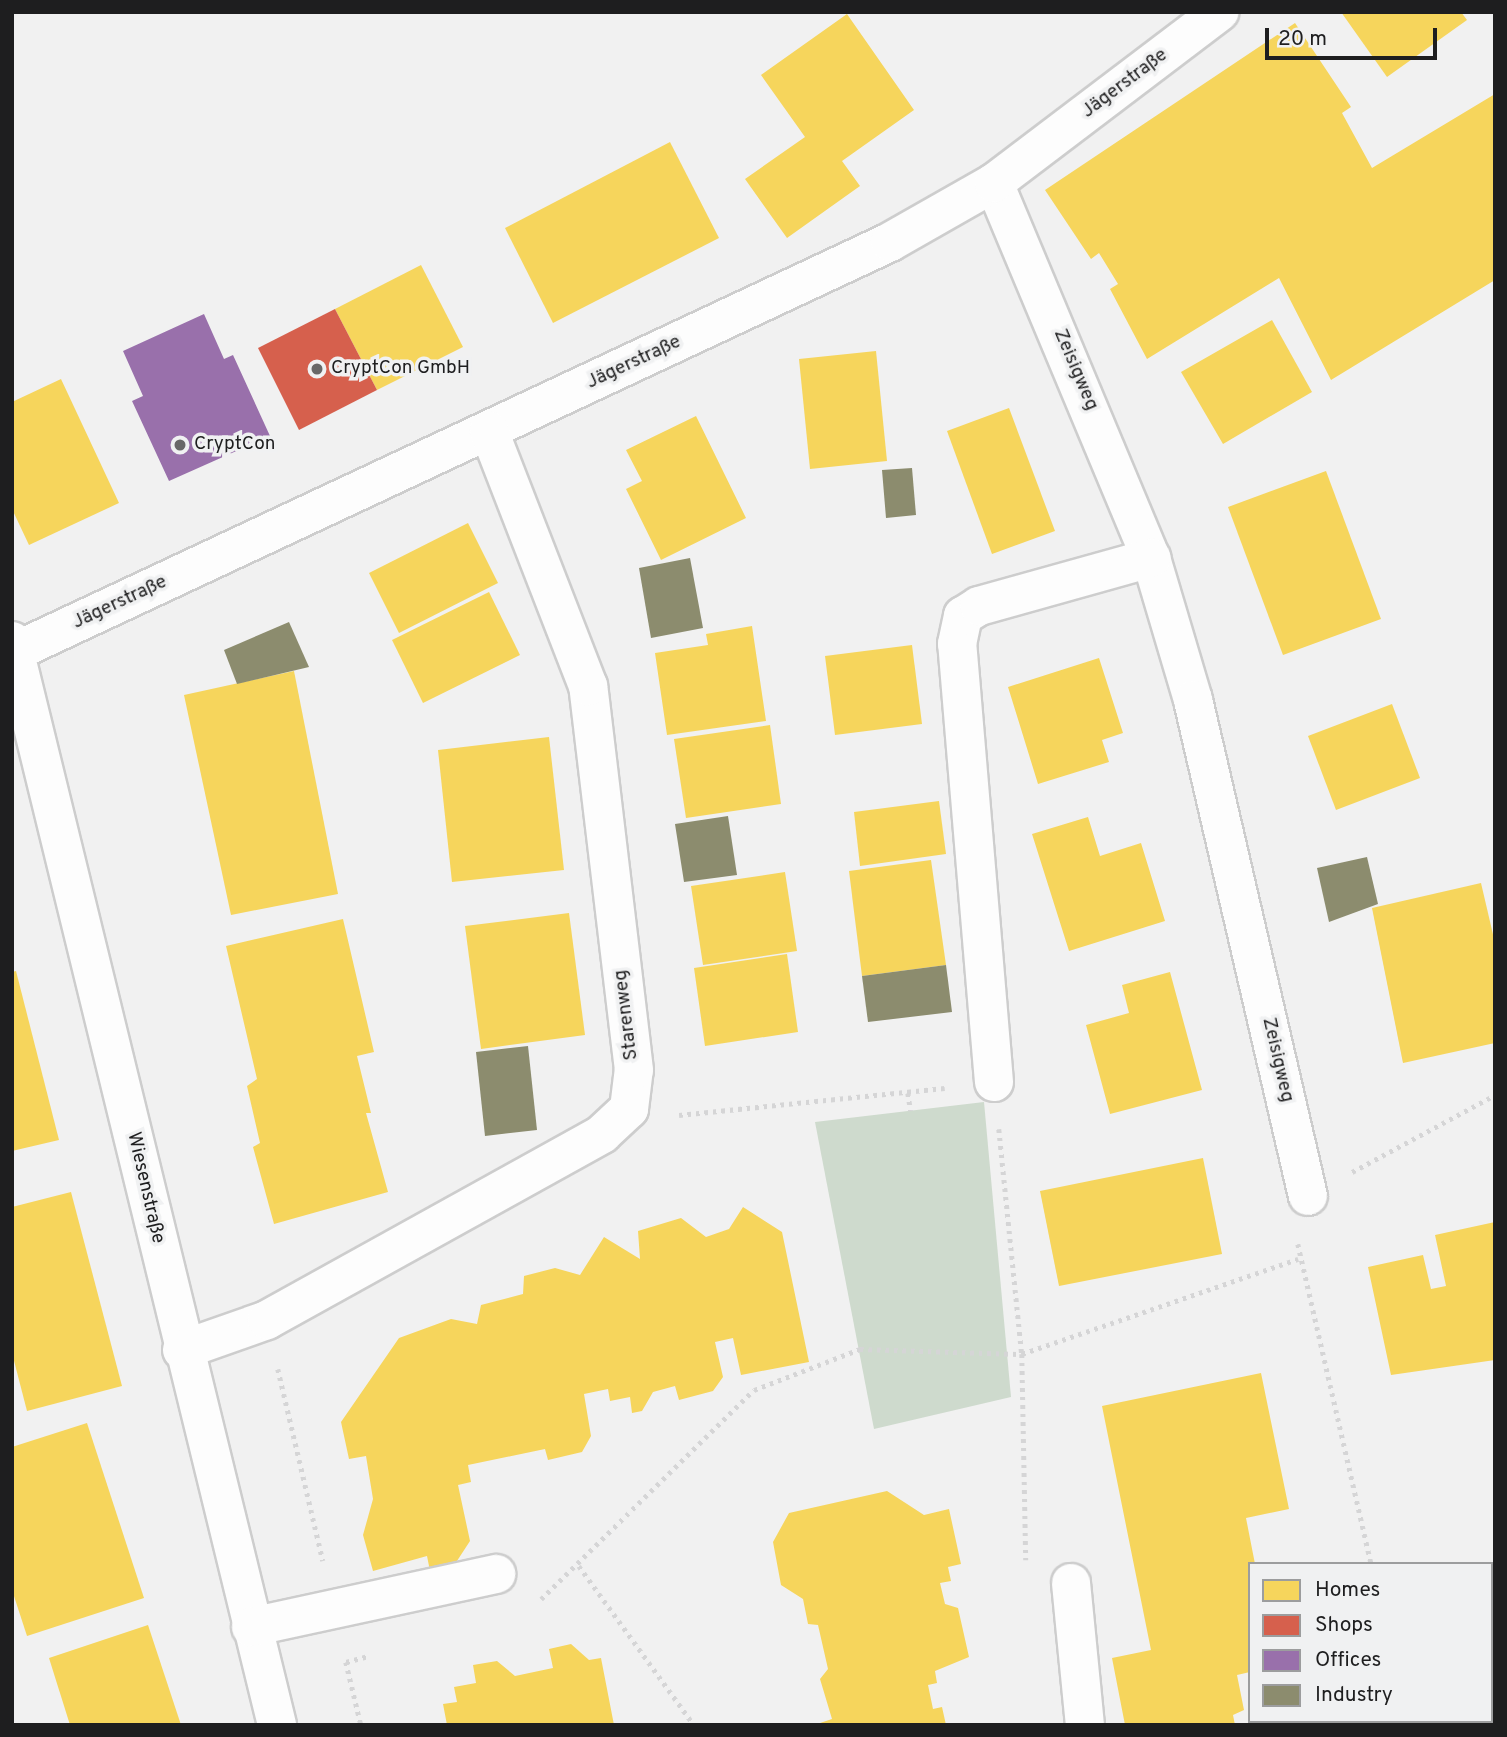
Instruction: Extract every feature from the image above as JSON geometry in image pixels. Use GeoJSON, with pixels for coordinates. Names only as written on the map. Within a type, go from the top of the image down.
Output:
{"type":"FeatureCollection","features":[{"type":"Feature","properties":{"kind":"street","name":"Jägerstraße"},"geometry":{"type":"LineString","coordinates":[[14,648],[489,431],[890,242],[994,183],[1219,12]]}},
{"type":"Feature","properties":{"kind":"street","name":"Zeisigweg"},"geometry":{"type":"LineString","coordinates":[[994,183],[1151,558],[1193,700],[1308,1196]]}},
{"type":"Feature","properties":{"kind":"street","name":"Starenweg"},"geometry":{"type":"LineString","coordinates":[[489,431],[587,687],[634,1070],[629,1109]]}},
{"type":"Feature","properties":{"kind":"street"},"geometry":{"type":"LineString","coordinates":[[994,1082],[957,643],[963,616],[979,606],[1151,558]]}},
{"type":"Feature","properties":{"kind":"street","name":"Wiesenstraße"},"geometry":{"type":"LineString","coordinates":[[14,648],[183,1350],[277,1725]]}},
{"type":"Feature","properties":{"kind":"street"},"geometry":{"type":"LineString","coordinates":[[183,1350],[267,1320],[602,1134],[629,1109]]}},
{"type":"Feature","properties":{"kind":"street"},"geometry":{"type":"LineString","coordinates":[[251,1627],[496,1574]]}},
{"type":"Feature","properties":{"kind":"street"},"geometry":{"type":"LineString","coordinates":[[1071,1583],[1085,1725]]}},
{"type":"Feature","properties":{"kind":"path"},"geometry":{"type":"LineString","coordinates":[[629,1109],[678,1115],[994,1082],[1021,1354],[1027,1572]]}},
{"type":"Feature","properties":{"kind":"path"},"geometry":{"type":"LineString","coordinates":[[908,1093],[911,1111]]}},
{"type":"Feature","properties":{"kind":"path"},"geometry":{"type":"LineString","coordinates":[[1371,1562],[1298,1259],[1297,1228],[1308,1196],[1495,1095]]}},
{"type":"Feature","properties":{"kind":"path"},"geometry":{"type":"LineString","coordinates":[[530,1609],[579,1566],[754,1390],[860,1349],[1021,1354],[1298,1259]]}},
{"type":"Feature","properties":{"kind":"path"},"geometry":{"type":"LineString","coordinates":[[267,1320],[361,1725]]}},
{"type":"Feature","properties":{"kind":"path"},"geometry":{"type":"LineString","coordinates":[[579,1566],[694,1725]]}},
{"type":"Feature","properties":{"kind":"path"},"geometry":{"type":"LineString","coordinates":[[346,1662],[373,1655]]}},
{"type":"Feature","properties":{"kind":"green space"},"geometry":{"type":"Polygon","coordinates":[[[984,1102],[1011,1397],[874,1429],[815,1122],[984,1102]]]}},
{"type":"Feature","properties":{"kind":"building: Homes"},"geometry":{"type":"Polygon","coordinates":[[[1341,12],[1461,12],[1467,20],[1387,77],[1341,12]]]}},
{"type":"Feature","properties":{"kind":"building: Homes"},"geometry":{"type":"Polygon","coordinates":[[[847,14],[914,110],[842,161],[860,186],[787,238],[745,179],[805,137],[761,75],[847,14]]]}},
{"type":"Feature","properties":{"kind":"building: Homes"},"geometry":{"type":"Polygon","coordinates":[[[1295,23],[1351,107],[1342,113],[1372,168],[1495,94],[1495,280],[1331,380],[1279,278],[1147,359],[1110,289],[1118,284],[1099,253],[1091,259],[1045,190],[1295,23]]]}},
{"type":"Feature","properties":{"kind":"building: Homes"},"geometry":{"type":"Polygon","coordinates":[[[670,142],[719,238],[553,323],[505,228],[670,142]]]}},
{"type":"Feature","properties":{"kind":"building: Homes"},"geometry":{"type":"Polygon","coordinates":[[[421,265],[463,347],[377,390],[335,309],[421,265]]]}},
{"type":"Feature","properties":{"kind":"building: Homes"},"geometry":{"type":"Polygon","coordinates":[[[1272,320],[1312,392],[1223,444],[1181,372],[1272,320]]]}},
{"type":"Feature","properties":{"kind":"building: Homes"},"geometry":{"type":"Polygon","coordinates":[[[876,351],[887,461],[810,469],[799,359],[876,351]]]}},
{"type":"Feature","properties":{"kind":"building: Homes"},"geometry":{"type":"Polygon","coordinates":[[[61,379],[119,503],[29,545],[12,509],[12,402],[61,379]]]}},
{"type":"Feature","properties":{"kind":"building: Homes"},"geometry":{"type":"Polygon","coordinates":[[[1009,408],[1055,531],[992,554],[947,431],[1009,408]]]}},
{"type":"Feature","properties":{"kind":"building: Homes"},"geometry":{"type":"Polygon","coordinates":[[[696,416],[746,518],[661,560],[626,489],[642,481],[626,450],[696,416]]]}},
{"type":"Feature","properties":{"kind":"building: Homes"},"geometry":{"type":"Polygon","coordinates":[[[1326,471],[1381,619],[1283,655],[1228,507],[1326,471]]]}},
{"type":"Feature","properties":{"kind":"building: Homes"},"geometry":{"type":"Polygon","coordinates":[[[468,523],[498,583],[399,633],[369,573],[468,523]]]}},
{"type":"Feature","properties":{"kind":"building: Homes"},"geometry":{"type":"Polygon","coordinates":[[[489,592],[520,655],[423,703],[392,640],[489,592]]]}},
{"type":"Feature","properties":{"kind":"building: Homes"},"geometry":{"type":"Polygon","coordinates":[[[752,626],[766,721],[667,735],[655,653],[708,645],[706,634],[752,626]]]}},
{"type":"Feature","properties":{"kind":"building: Homes"},"geometry":{"type":"Polygon","coordinates":[[[912,645],[922,724],[835,735],[825,656],[912,645]]]}},
{"type":"Feature","properties":{"kind":"building: Homes"},"geometry":{"type":"Polygon","coordinates":[[[1099,658],[1123,733],[1102,740],[1109,762],[1038,784],[1008,687],[1099,658]]]}},
{"type":"Feature","properties":{"kind":"building: Homes"},"geometry":{"type":"Polygon","coordinates":[[[294,671],[338,894],[231,915],[184,695],[294,671]]]}},
{"type":"Feature","properties":{"kind":"building: Homes"},"geometry":{"type":"Polygon","coordinates":[[[1392,704],[1420,778],[1336,810],[1308,736],[1392,704]]]}},
{"type":"Feature","properties":{"kind":"building: Homes"},"geometry":{"type":"Polygon","coordinates":[[[770,725],[781,804],[686,818],[674,739],[770,725]]]}},
{"type":"Feature","properties":{"kind":"building: Homes"},"geometry":{"type":"Polygon","coordinates":[[[549,737],[564,870],[452,882],[438,750],[549,737]]]}},
{"type":"Feature","properties":{"kind":"building: Homes"},"geometry":{"type":"Polygon","coordinates":[[[939,801],[946,854],[860,866],[854,812],[939,801]]]}},
{"type":"Feature","properties":{"kind":"building: Homes"},"geometry":{"type":"Polygon","coordinates":[[[1088,817],[1100,856],[1141,843],[1165,921],[1069,951],[1032,834],[1088,817]]]}},
{"type":"Feature","properties":{"kind":"building: Homes"},"geometry":{"type":"Polygon","coordinates":[[[931,860],[946,965],[862,976],[849,871],[931,860]]]}},
{"type":"Feature","properties":{"kind":"building: Homes"},"geometry":{"type":"Polygon","coordinates":[[[785,872],[797,951],[703,965],[691,886],[785,872]]]}},
{"type":"Feature","properties":{"kind":"building: Homes"},"geometry":{"type":"Polygon","coordinates":[[[1481,883],[1495,943],[1495,1043],[1403,1063],[1372,908],[1481,883]]]}},
{"type":"Feature","properties":{"kind":"building: Homes"},"geometry":{"type":"Polygon","coordinates":[[[569,913],[585,1035],[481,1049],[465,926],[569,913]]]}},
{"type":"Feature","properties":{"kind":"building: Homes"},"geometry":{"type":"Polygon","coordinates":[[[343,919],[374,1052],[357,1056],[371,1113],[366,1113],[388,1192],[274,1224],[253,1147],[260,1143],[247,1086],[257,1079],[226,946],[343,919]]]}},
{"type":"Feature","properties":{"kind":"building: Homes"},"geometry":{"type":"Polygon","coordinates":[[[787,954],[798,1032],[705,1046],[694,968],[787,954]]]}},
{"type":"Feature","properties":{"kind":"building: Homes"},"geometry":{"type":"Polygon","coordinates":[[[16,971],[59,1140],[12,1151],[12,972],[16,971]]]}},
{"type":"Feature","properties":{"kind":"building: Homes"},"geometry":{"type":"Polygon","coordinates":[[[1170,972],[1202,1090],[1110,1114],[1086,1025],[1129,1013],[1122,985],[1170,972]]]}},
{"type":"Feature","properties":{"kind":"building: Homes"},"geometry":{"type":"Polygon","coordinates":[[[1203,1158],[1222,1254],[1059,1286],[1040,1191],[1203,1158]]]}},
{"type":"Feature","properties":{"kind":"building: Homes"},"geometry":{"type":"Polygon","coordinates":[[[71,1192],[122,1386],[27,1411],[12,1353],[12,1207],[71,1192]]]}},
{"type":"Feature","properties":{"kind":"building: Homes"},"geometry":{"type":"Polygon","coordinates":[[[743,1207],[782,1232],[809,1362],[741,1375],[733,1338],[715,1342],[723,1377],[713,1391],[679,1400],[675,1386],[653,1392],[642,1411],[632,1413],[630,1397],[610,1401],[608,1389],[584,1394],[591,1436],[582,1452],[548,1460],[545,1449],[468,1465],[471,1482],[458,1485],[470,1541],[455,1564],[430,1571],[427,1556],[373,1571],[363,1535],[373,1499],[366,1456],[349,1459],[341,1422],[399,1338],[451,1319],[477,1324],[481,1305],[523,1294],[524,1276],[555,1268],[580,1275],[604,1237],[640,1259],[638,1231],[681,1218],[706,1237],[729,1229],[743,1207]]]}},
{"type":"Feature","properties":{"kind":"building: Homes"},"geometry":{"type":"Polygon","coordinates":[[[1495,1222],[1495,1360],[1391,1375],[1368,1267],[1423,1255],[1431,1289],[1446,1286],[1435,1235],[1495,1222]]]}},
{"type":"Feature","properties":{"kind":"building: Homes"},"geometry":{"type":"Polygon","coordinates":[[[1261,1373],[1289,1509],[1246,1518],[1255,1562],[1248,1562],[1248,1672],[1237,1675],[1244,1710],[1233,1715],[1235,1725],[1125,1725],[1112,1658],[1151,1650],[1102,1406],[1261,1373]]]}},
{"type":"Feature","properties":{"kind":"building: Homes"},"geometry":{"type":"Polygon","coordinates":[[[87,1423],[144,1598],[27,1636],[12,1590],[12,1447],[87,1423]]]}},
{"type":"Feature","properties":{"kind":"building: Homes"},"geometry":{"type":"Polygon","coordinates":[[[887,1491],[924,1515],[949,1509],[961,1564],[948,1567],[951,1581],[940,1583],[945,1604],[958,1608],[969,1657],[935,1671],[937,1683],[928,1685],[933,1709],[942,1707],[946,1725],[814,1725],[832,1719],[820,1679],[828,1669],[818,1625],[808,1624],[803,1599],[781,1585],[773,1542],[789,1513],[887,1491]]]}},
{"type":"Feature","properties":{"kind":"building: Homes"},"geometry":{"type":"Polygon","coordinates":[[[148,1625],[181,1725],[70,1725],[49,1658],[148,1625]]]}},
{"type":"Feature","properties":{"kind":"building: Homes"},"geometry":{"type":"Polygon","coordinates":[[[571,1644],[589,1660],[601,1658],[614,1725],[447,1725],[443,1704],[457,1702],[454,1687],[476,1683],[473,1665],[497,1661],[515,1676],[553,1668],[549,1649],[571,1644]]]}},
{"type":"Feature","properties":{"kind":"building: Shops","name":"CryptCon GmbH"},"geometry":{"type":"Polygon","coordinates":[[[335,309],[377,390],[299,430],[258,348],[335,309]]]}},
{"type":"Feature","properties":{"kind":"building: Offices"},"geometry":{"type":"Polygon","coordinates":[[[204,314],[224,359],[233,355],[270,436],[169,481],[132,401],[143,396],[123,351],[204,314]]]}},
{"type":"Feature","properties":{"kind":"building: Industry"},"geometry":{"type":"Polygon","coordinates":[[[912,468],[916,515],[886,518],[882,470],[912,468]]]}},
{"type":"Feature","properties":{"kind":"building: Industry"},"geometry":{"type":"Polygon","coordinates":[[[690,558],[703,628],[651,638],[639,568],[690,558]]]}},
{"type":"Feature","properties":{"kind":"building: Industry"},"geometry":{"type":"Polygon","coordinates":[[[289,622],[309,667],[237,684],[224,650],[289,622]]]}},
{"type":"Feature","properties":{"kind":"building: Industry"},"geometry":{"type":"Polygon","coordinates":[[[728,816],[737,875],[684,882],[675,824],[728,816]]]}},
{"type":"Feature","properties":{"kind":"building: Industry"},"geometry":{"type":"Polygon","coordinates":[[[1367,857],[1378,904],[1329,922],[1317,868],[1367,857]]]}},
{"type":"Feature","properties":{"kind":"building: Industry"},"geometry":{"type":"Polygon","coordinates":[[[946,965],[952,1012],[868,1022],[862,976],[946,965]]]}},
{"type":"Feature","properties":{"kind":"building: Industry"},"geometry":{"type":"Polygon","coordinates":[[[528,1046],[537,1130],[485,1136],[476,1052],[528,1046]]]}},
{"type":"Feature","properties":{"kind":"place","name":"CryptCon GmbH"},"geometry":{"type":"Point","coordinates":[317,369]}},
{"type":"Feature","properties":{"kind":"place","name":"CryptCon"},"geometry":{"type":"Point","coordinates":[180,445]}}]}
